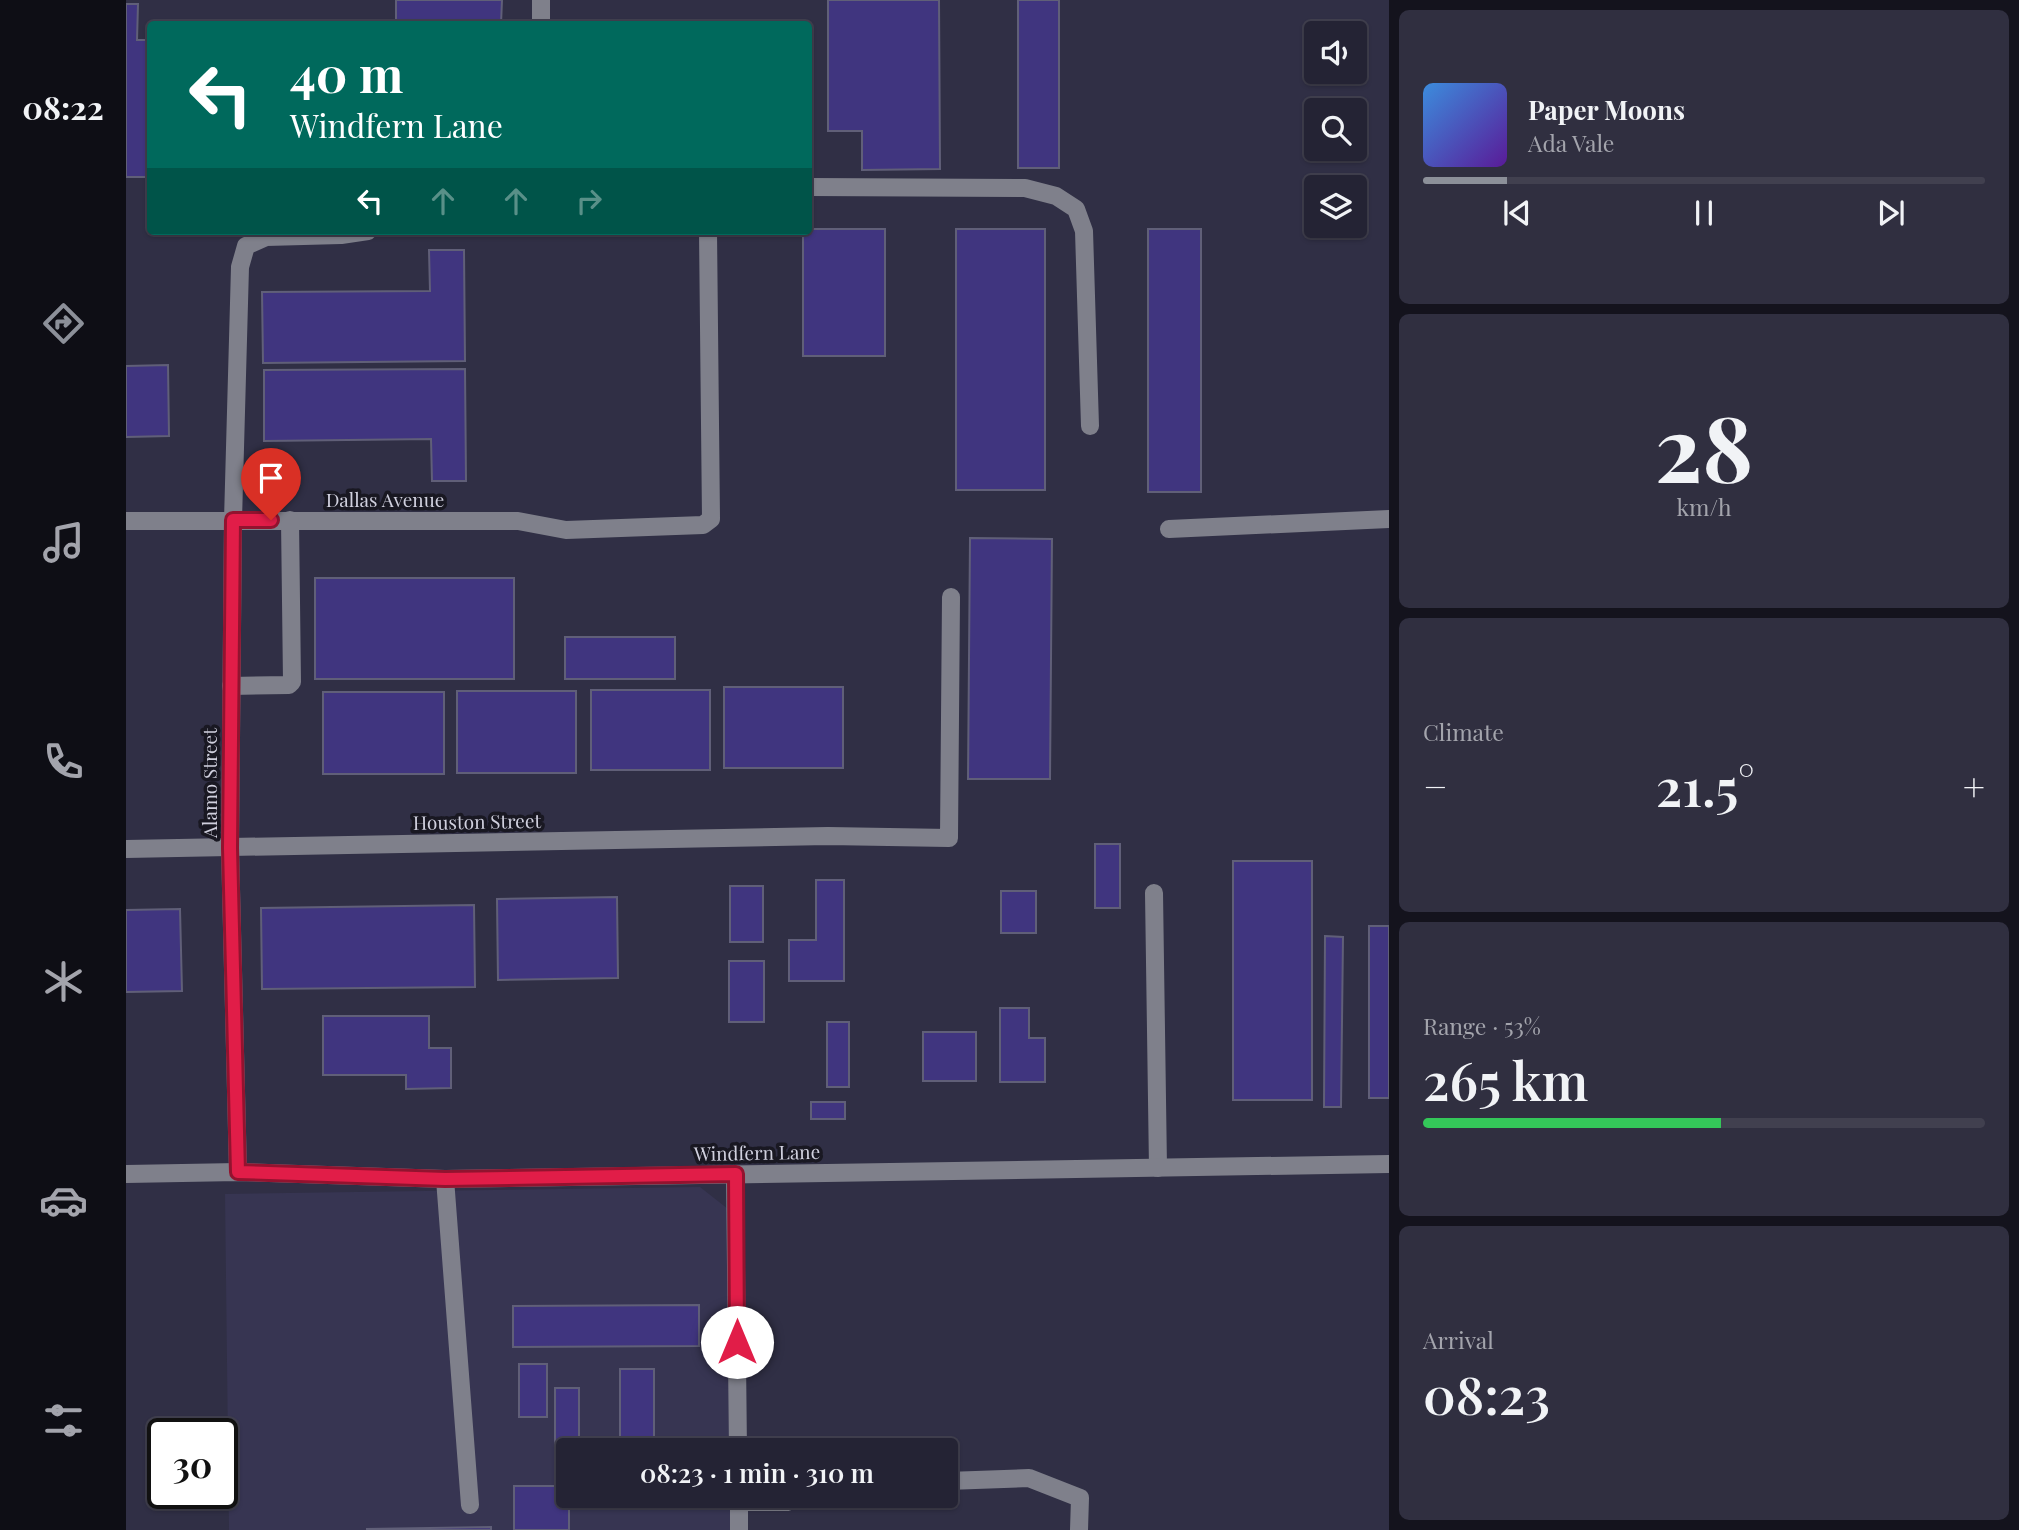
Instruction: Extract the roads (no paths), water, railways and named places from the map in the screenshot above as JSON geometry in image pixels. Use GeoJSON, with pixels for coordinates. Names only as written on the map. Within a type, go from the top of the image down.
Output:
{"type":"FeatureCollection","features":[{"type":"Feature","properties":{"kind":"street"},"geometry":{"type":"LineString","coordinates":[[541,0],[541,21]]}},
{"type":"Feature","properties":{"kind":"street"},"geometry":{"type":"LineString","coordinates":[[812,187],[1025,188],[1056,196],[1076,209],[1084,231],[1090,426]]}},
{"type":"Feature","properties":{"kind":"street","name":"Alamo Street"},"geometry":{"type":"LineString","coordinates":[[238,1172],[230,848],[233,520],[240,267],[246,246],[266,237],[341,235]]}},
{"type":"Feature","properties":{"kind":"street","name":"Dallas Avenue"},"geometry":{"type":"LineString","coordinates":[[126,521],[518,521],[566,530],[702,526],[711,519],[708,235]]}},
{"type":"Feature","properties":{"kind":"street"},"geometry":{"type":"LineString","coordinates":[[1169,529],[1389,519]]}},
{"type":"Feature","properties":{"kind":"street"},"geometry":{"type":"LineString","coordinates":[[231,686],[289,685],[292,682],[290,520]]}},
{"type":"Feature","properties":{"kind":"street","name":"Houston Street"},"geometry":{"type":"LineString","coordinates":[[126,849],[828,836],[949,838],[951,597]]}},
{"type":"Feature","properties":{"kind":"street"},"geometry":{"type":"LineString","coordinates":[[1154,893],[1158,1168]]}},
{"type":"Feature","properties":{"kind":"street","name":"Windfern Lane"},"geometry":{"type":"LineString","coordinates":[[126,1174],[238,1172],[445,1179],[1389,1164]]}},
{"type":"Feature","properties":{"kind":"street"},"geometry":{"type":"LineString","coordinates":[[736,1174],[738,1438]]}},
{"type":"Feature","properties":{"kind":"street"},"geometry":{"type":"LineString","coordinates":[[445,1179],[470,1505]]}},
{"type":"Feature","properties":{"kind":"street"},"geometry":{"type":"LineString","coordinates":[[958,1481],[1029,1478],[1080,1498],[1079,1530]]}},
{"type":"Feature","properties":{"kind":"street"},"geometry":{"type":"LineString","coordinates":[[739,1508],[739,1530]]}}]}
